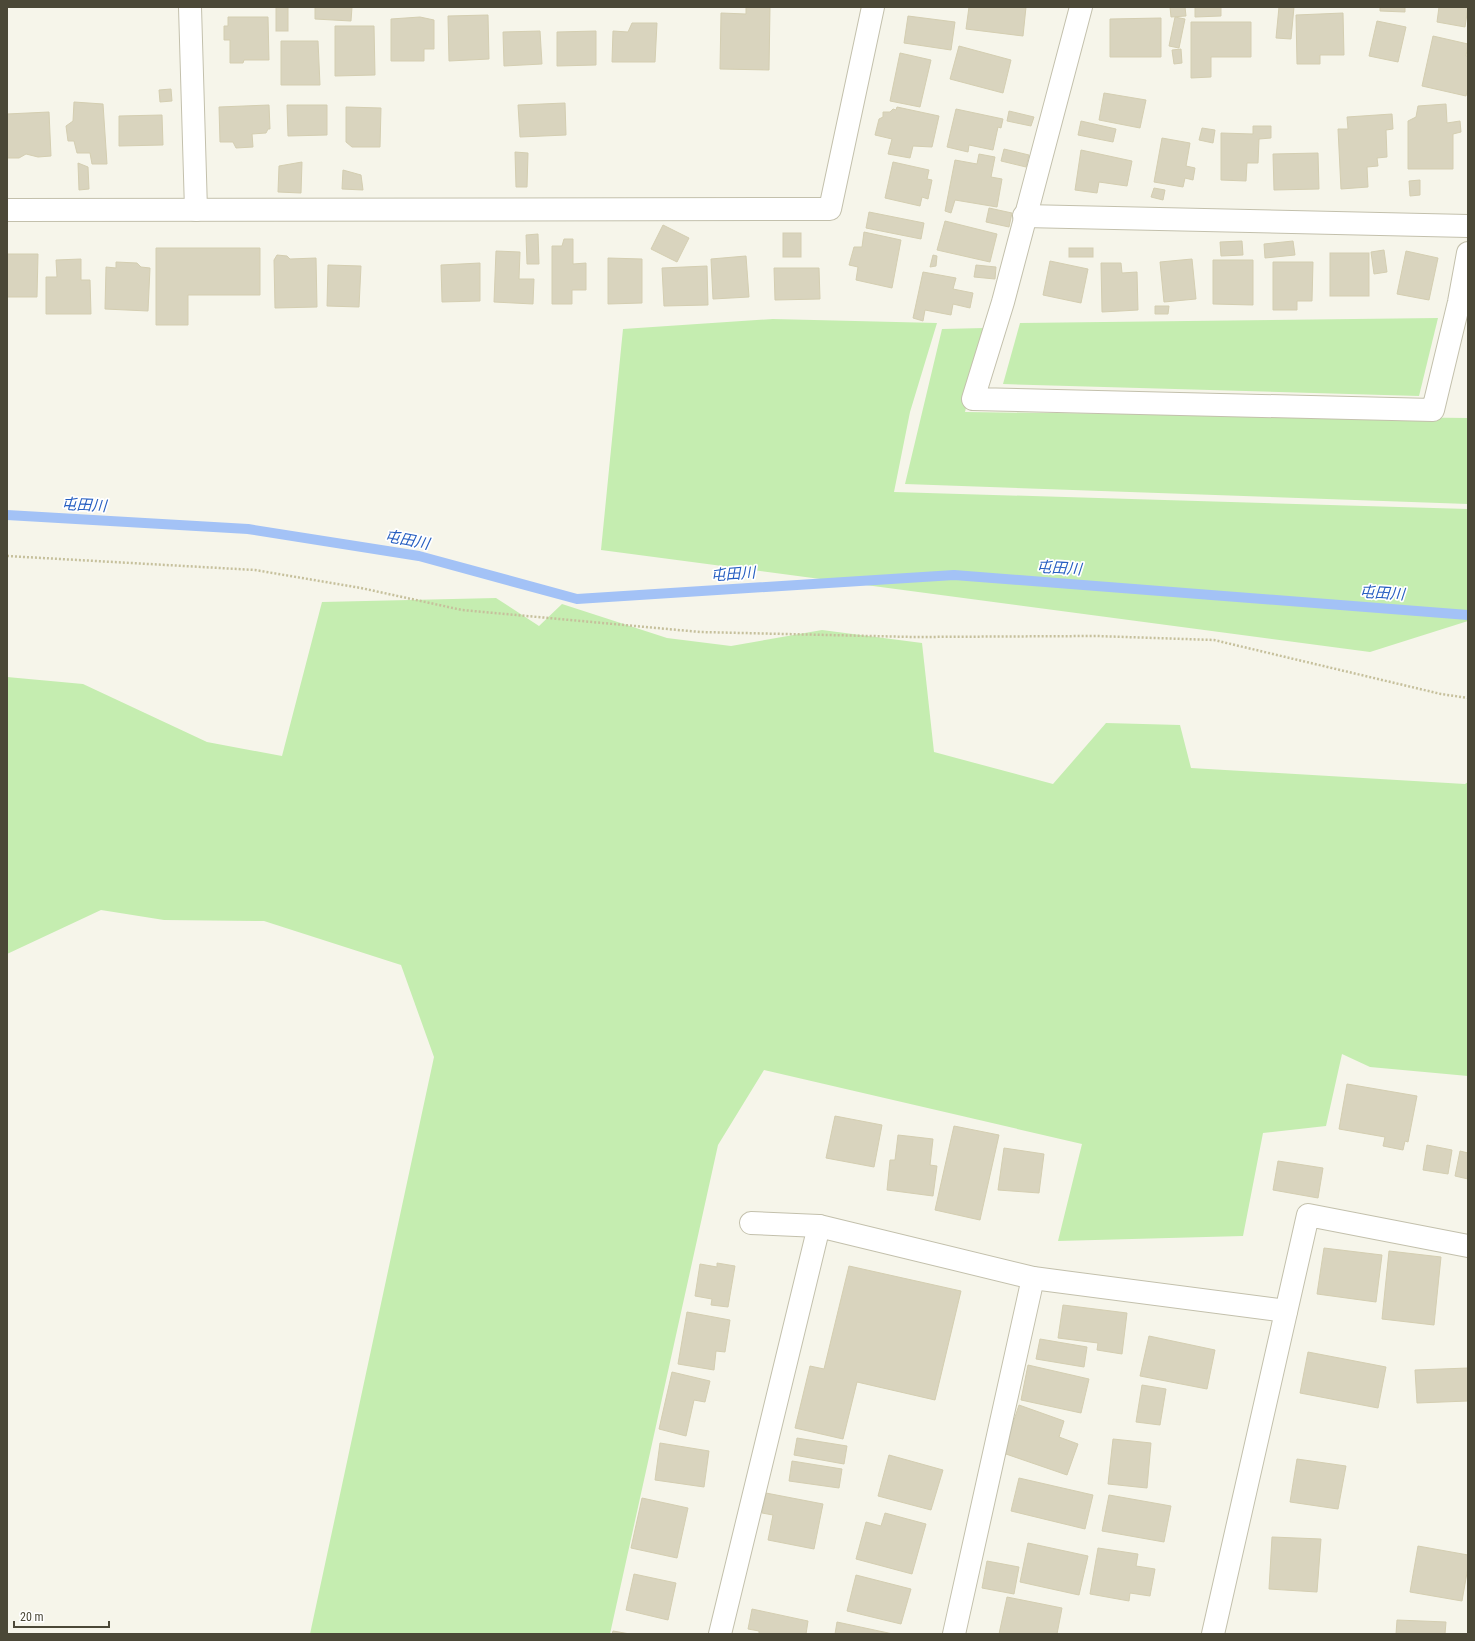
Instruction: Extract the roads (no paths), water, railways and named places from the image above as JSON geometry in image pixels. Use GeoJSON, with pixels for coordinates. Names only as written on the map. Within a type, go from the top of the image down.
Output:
{"type":"FeatureCollection","features":[{"type":"Feature","properties":{"kind":"street"},"geometry":{"type":"LineString","coordinates":[[190,7],[196,210]]}},
{"type":"Feature","properties":{"kind":"street"},"geometry":{"type":"LineString","coordinates":[[7,210],[830,209],[873,7]]}},
{"type":"Feature","properties":{"kind":"street"},"geometry":{"type":"LineString","coordinates":[[1081,7],[1024,216],[1003,302],[973,399],[1433,410],[1459,302],[1468,253]]}},
{"type":"Feature","properties":{"kind":"street"},"geometry":{"type":"LineString","coordinates":[[1024,216],[1468,226]]}},
{"type":"Feature","properties":{"kind":"street"},"geometry":{"type":"LineString","coordinates":[[1213,1634],[1308,1215],[1468,1246]]}},
{"type":"Feature","properties":{"kind":"street"},"geometry":{"type":"LineString","coordinates":[[751,1223],[818,1226],[1033,1278],[1286,1311]]}},
{"type":"Feature","properties":{"kind":"street"},"geometry":{"type":"LineString","coordinates":[[720,1634],[818,1226]]}},
{"type":"Feature","properties":{"kind":"street"},"geometry":{"type":"LineString","coordinates":[[954,1634],[1033,1278]]}},
{"type":"Feature","properties":{"kind":"waterway","name":"屯田川"},"geometry":{"type":"LineString","coordinates":[[7,515],[248,529],[419,556],[577,599],[954,575],[1468,615]]}}]}
